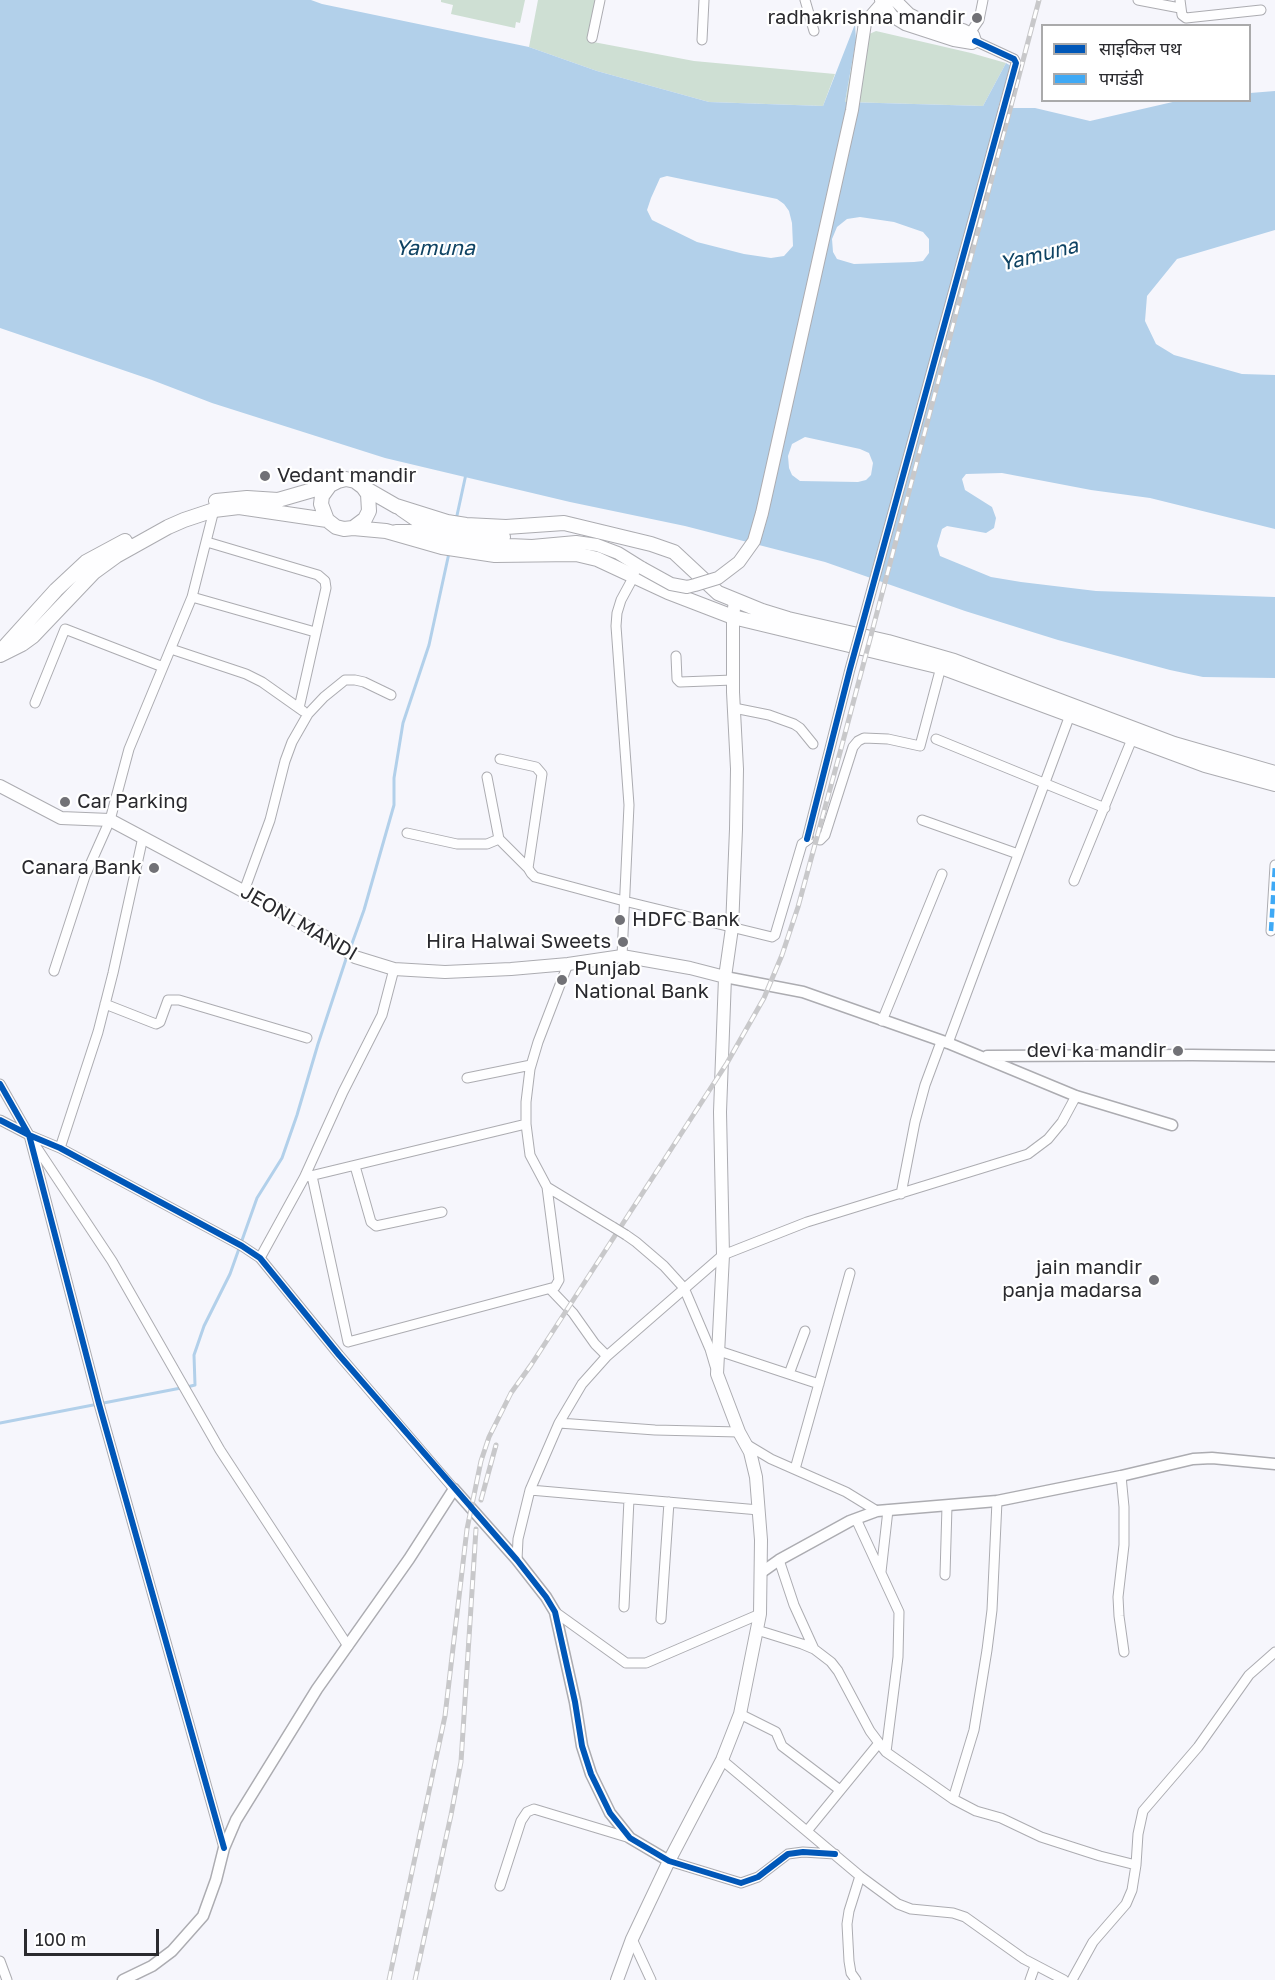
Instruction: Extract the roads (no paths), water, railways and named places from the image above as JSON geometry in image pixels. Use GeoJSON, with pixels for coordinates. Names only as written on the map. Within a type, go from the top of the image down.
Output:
{"type":"FeatureCollection","features":[{"type":"Feature","properties":{"kind":"main road"},"geometry":{"type":"LineString","coordinates":[[0,654],[56,590],[86,562],[152,526],[213,501],[240,498],[278,500],[346,479],[355,481],[444,534],[463,538],[495,555],[576,554],[671,584],[695,585],[717,578],[739,562],[754,541],[762,513],[852,110],[866,23],[885,1],[892,16],[905,24],[925,25],[972,37]]}},
{"type":"Feature","properties":{"kind":"main road"},"geometry":{"type":"LineString","coordinates":[[327,520],[321,504],[322,496],[330,485]]}},
{"type":"Feature","properties":{"kind":"main road"},"geometry":{"type":"LineString","coordinates":[[353,528],[360,524],[369,511],[368,494],[363,487]]}},
{"type":"Feature","properties":{"kind":"main road"},"geometry":{"type":"LineString","coordinates":[[0,654],[22,644],[49,621],[94,572],[116,556],[168,527],[214,510],[239,507],[327,520],[336,527],[344,529],[597,545],[618,553],[638,572],[669,592],[733,616],[941,667],[1132,740],[1205,765],[1275,784]]}},
{"type":"Feature","properties":{"kind":"main road"},"geometry":{"type":"LineString","coordinates":[[463,538],[506,527],[564,523],[651,544],[674,552],[718,594],[788,619],[888,642],[954,661],[1174,744],[1275,773]]}},
{"type":"Feature","properties":{"kind":"main road"},"geometry":{"type":"LineString","coordinates":[[617,1980],[632,1939],[722,1760],[740,1714],[760,1614],[762,1572],[759,1510],[750,1452],[741,1437],[717,1374],[723,1255],[720,1112],[725,977],[732,928],[737,769],[733,680],[735,600]]}},
{"type":"Feature","properties":{"kind":"main road","name":"JEONI MANDI"},"geometry":{"type":"LineString","coordinates":[[0,786],[61,818],[110,820],[244,891],[336,943],[356,957],[394,969],[445,972],[568,964],[622,956],[690,968],[725,977]]}},
{"type":"Feature","properties":{"kind":"street"},"geometry":{"type":"LineString","coordinates":[[592,38],[600,0]]}},
{"type":"Feature","properties":{"kind":"street"},"geometry":{"type":"LineString","coordinates":[[702,40],[704,0]]}},
{"type":"Feature","properties":{"kind":"street"},"geometry":{"type":"LineString","coordinates":[[805,0],[814,31]]}},
{"type":"Feature","properties":{"kind":"street"},"geometry":{"type":"LineString","coordinates":[[487,777],[499,838],[535,878],[766,937],[775,934],[802,844],[808,839],[856,649],[1016,63],[1014,59],[972,37],[979,20],[983,0]]}},
{"type":"Feature","properties":{"kind":"street"},"geometry":{"type":"LineString","coordinates":[[1138,0],[1180,4],[1182,15],[1186,18],[1261,10]]}},
{"type":"Feature","properties":{"kind":"street"},"geometry":{"type":"LineString","coordinates":[[54,971],[85,876],[110,820],[129,748],[192,597],[214,510]]}},
{"type":"Feature","properties":{"kind":"street"},"geometry":{"type":"LineString","coordinates":[[207,542],[322,577],[325,581],[326,588],[298,708]]}},
{"type":"Feature","properties":{"kind":"street"},"geometry":{"type":"LineString","coordinates":[[622,956],[629,805],[616,627],[621,600],[638,572]]}},
{"type":"Feature","properties":{"kind":"street"},"geometry":{"type":"LineString","coordinates":[[192,597],[315,632]]}},
{"type":"Feature","properties":{"kind":"street"},"geometry":{"type":"LineString","coordinates":[[49,621],[163,667]]}},
{"type":"Feature","properties":{"kind":"street"},"geometry":{"type":"LineString","coordinates":[[35,703],[65,629]]}},
{"type":"Feature","properties":{"kind":"street"},"geometry":{"type":"LineString","coordinates":[[171,649],[246,674],[262,682],[308,714]]}},
{"type":"Feature","properties":{"kind":"street"},"geometry":{"type":"LineString","coordinates":[[676,656],[677,679],[680,682],[733,680]]}},
{"type":"Feature","properties":{"kind":"street"},"geometry":{"type":"LineString","coordinates":[[820,840],[825,835],[853,747],[858,741],[864,738],[888,739],[920,746],[941,667]]}},
{"type":"Feature","properties":{"kind":"street"},"geometry":{"type":"LineString","coordinates":[[244,891],[270,820],[291,742],[308,714],[345,680],[364,682],[391,695]]}},
{"type":"Feature","properties":{"kind":"street"},"geometry":{"type":"LineString","coordinates":[[734,708],[769,715],[794,724],[813,744]]}},
{"type":"Feature","properties":{"kind":"street"},"geometry":{"type":"LineString","coordinates":[[901,1194],[918,1113],[1070,715]]}},
{"type":"Feature","properties":{"kind":"street"},"geometry":{"type":"LineString","coordinates":[[936,739],[1105,808]]}},
{"type":"Feature","properties":{"kind":"street"},"geometry":{"type":"LineString","coordinates":[[1074,881],[1132,740]]}},
{"type":"Feature","properties":{"kind":"street"},"geometry":{"type":"LineString","coordinates":[[500,759],[536,767],[542,774],[528,868]]}},
{"type":"Feature","properties":{"kind":"street"},"geometry":{"type":"LineString","coordinates":[[922,820],[1018,854]]}},
{"type":"Feature","properties":{"kind":"street"},"geometry":{"type":"LineString","coordinates":[[407,833],[457,844],[487,844],[499,838]]}},
{"type":"Feature","properties":{"kind":"street"},"geometry":{"type":"LineString","coordinates":[[60,1148],[105,1004],[143,837]]}},
{"type":"Feature","properties":{"kind":"street"},"geometry":{"type":"LineString","coordinates":[[1271,931],[1275,865]]}},
{"type":"Feature","properties":{"kind":"street"},"geometry":{"type":"LineString","coordinates":[[882,1021],[942,874]]}},
{"type":"Feature","properties":{"kind":"street"},"geometry":{"type":"LineString","coordinates":[[339,1355],[348,1342],[550,1289],[559,1284],[547,1187],[530,1155],[526,1102],[531,1065],[538,1042],[568,964]]}},
{"type":"Feature","properties":{"kind":"street"},"geometry":{"type":"LineString","coordinates":[[260,1258],[308,1177],[382,1015],[394,969]]}},
{"type":"Feature","properties":{"kind":"street"},"geometry":{"type":"LineString","coordinates":[[725,977],[803,992],[945,1042],[1076,1096],[1172,1125]]}},
{"type":"Feature","properties":{"kind":"street"},"geometry":{"type":"LineString","coordinates":[[105,1004],[156,1024],[160,1022],[168,1000],[179,1000],[307,1038]]}},
{"type":"Feature","properties":{"kind":"street"},"geometry":{"type":"LineString","coordinates":[[981,1056],[1275,1056]]}},
{"type":"Feature","properties":{"kind":"street"},"geometry":{"type":"LineString","coordinates":[[467,1078],[531,1065]]}},
{"type":"Feature","properties":{"kind":"street"},"geometry":{"type":"LineString","coordinates":[[0,1084],[29,1135],[112,1261],[220,1450],[348,1646]]}},
{"type":"Feature","properties":{"kind":"street"},"geometry":{"type":"LineString","coordinates":[[517,1560],[518,1539],[530,1490],[559,1423],[582,1384],[607,1356],[723,1255],[807,1222],[1028,1154],[1048,1138],[1062,1122],[1076,1096]]}},
{"type":"Feature","properties":{"kind":"street"},"geometry":{"type":"LineString","coordinates":[[0,1120],[60,1148],[239,1244],[260,1258],[339,1355],[517,1560],[546,1597],[555,1612],[575,1701],[582,1746],[591,1774],[610,1813],[630,1838]]}},
{"type":"Feature","properties":{"kind":"street"},"geometry":{"type":"LineString","coordinates":[[308,1177],[526,1124]]}},
{"type":"Feature","properties":{"kind":"street"},"geometry":{"type":"LineString","coordinates":[[29,1135],[99,1404],[224,1848]]}},
{"type":"Feature","properties":{"kind":"street"},"geometry":{"type":"LineString","coordinates":[[355,1166],[371,1222],[376,1226],[442,1212]]}},
{"type":"Feature","properties":{"kind":"street"},"geometry":{"type":"LineString","coordinates":[[308,1177],[348,1342]]}},
{"type":"Feature","properties":{"kind":"street"},"geometry":{"type":"LineString","coordinates":[[547,1187],[626,1235],[664,1266],[684,1288],[710,1349],[717,1374]]}},
{"type":"Feature","properties":{"kind":"street"},"geometry":{"type":"LineString","coordinates":[[795,1470],[850,1273]]}},
{"type":"Feature","properties":{"kind":"street"},"geometry":{"type":"LineString","coordinates":[[550,1289],[573,1313],[595,1344],[607,1356]]}},
{"type":"Feature","properties":{"kind":"street"},"geometry":{"type":"LineString","coordinates":[[789,1374],[804,1331]]}},
{"type":"Feature","properties":{"kind":"street"},"geometry":{"type":"LineString","coordinates":[[718,1351],[819,1384]]}},
{"type":"Feature","properties":{"kind":"street"},"geometry":{"type":"LineString","coordinates":[[559,1423],[741,1437],[771,1459],[846,1492],[882,1511]]}},
{"type":"Feature","properties":{"kind":"street"},"geometry":{"type":"LineString","coordinates":[[762,1572],[779,1560],[856,1519],[882,1511],[997,1501],[1192,1459],[1212,1458],[1275,1464]]}},
{"type":"Feature","properties":{"kind":"street"},"geometry":{"type":"LineString","coordinates":[[1121,1476],[1124,1545],[1118,1597],[1124,1652]]}},
{"type":"Feature","properties":{"kind":"street"},"geometry":{"type":"LineString","coordinates":[[123,1980],[152,1966],[172,1951],[203,1916],[224,1848],[236,1820],[262,1775],[317,1689],[454,1489]]}},
{"type":"Feature","properties":{"kind":"street"},"geometry":{"type":"LineString","coordinates":[[530,1490],[759,1510]]}},
{"type":"Feature","properties":{"kind":"street"},"geometry":{"type":"LineString","coordinates":[[624,1608],[629,1499]]}},
{"type":"Feature","properties":{"kind":"street"},"geometry":{"type":"LineString","coordinates":[[953,1799],[974,1730],[987,1650],[992,1610],[997,1501]]}},
{"type":"Feature","properties":{"kind":"street"},"geometry":{"type":"LineString","coordinates":[[661,1619],[669,1502]]}},
{"type":"Feature","properties":{"kind":"street"},"geometry":{"type":"LineString","coordinates":[[945,1575],[947,1506]]}},
{"type":"Feature","properties":{"kind":"street"},"geometry":{"type":"LineString","coordinates":[[881,1572],[882,1511]]}},
{"type":"Feature","properties":{"kind":"street"},"geometry":{"type":"LineString","coordinates":[[856,1519],[897,1603],[900,1626],[886,1752]]}},
{"type":"Feature","properties":{"kind":"street"},"geometry":{"type":"LineString","coordinates":[[779,1560],[794,1605],[814,1649]]}},
{"type":"Feature","properties":{"kind":"street"},"geometry":{"type":"LineString","coordinates":[[555,1612],[626,1664],[646,1662],[760,1614]]}},
{"type":"Feature","properties":{"kind":"street"},"geometry":{"type":"LineString","coordinates":[[757,1629],[814,1649],[831,1662],[870,1731],[886,1752],[953,1799],[976,1811],[1001,1818],[1041,1837],[1100,1856],[1136,1864]]}},
{"type":"Feature","properties":{"kind":"street"},"geometry":{"type":"LineString","coordinates":[[1072,1980],[1093,1942],[1126,1904],[1132,1890],[1143,1811],[1198,1747],[1249,1675],[1275,1652]]}},
{"type":"Feature","properties":{"kind":"street"},"geometry":{"type":"LineString","coordinates":[[740,1714],[776,1732],[782,1746],[840,1790]]}},
{"type":"Feature","properties":{"kind":"street"},"geometry":{"type":"LineString","coordinates":[[807,1831],[879,1743]]}},
{"type":"Feature","properties":{"kind":"street"},"geometry":{"type":"LineString","coordinates":[[722,1760],[860,1876],[905,1907],[953,1913],[965,1917],[1035,1966],[1064,1980]]}},
{"type":"Feature","properties":{"kind":"street"},"geometry":{"type":"LineString","coordinates":[[500,1886],[521,1821],[527,1812],[534,1809],[630,1838],[669,1862],[741,1883],[758,1877],[788,1854],[803,1852],[835,1854]]}},
{"type":"Feature","properties":{"kind":"street"},"geometry":{"type":"LineString","coordinates":[[856,1980],[851,1973],[849,1961],[847,1924],[860,1876]]}},
{"type":"Feature","properties":{"kind":"street"},"geometry":{"type":"LineString","coordinates":[[632,1939],[651,1980]]}},
{"type":"Feature","properties":{"kind":"street"},"geometry":{"type":"LineString","coordinates":[[0,1961],[7,1980]]}},
{"type":"Feature","properties":{"kind":"street"},"geometry":{"type":"LineString","coordinates":[[1030,1980],[1035,1966]]}},
{"type":"Feature","properties":{"kind":"water","name":"Yamuna"},"geometry":{"type":"Polygon","coordinates":[[[0,0],[311,0],[529,47],[597,71],[709,102],[823,106],[855,24],[856,40],[845,102],[983,106],[1006,63],[1011,66],[998,108],[1035,108],[1090,121],[1173,102],[1251,102],[1251,93],[1275,91],[1275,230],[1177,259],[1147,296],[1145,321],[1156,344],[1174,355],[1242,374],[1275,375],[1275,529],[1150,498],[1091,490],[1002,473],[966,474],[962,479],[965,490],[992,507],[996,518],[994,528],[986,533],[947,526],[942,529],[937,546],[940,556],[991,577],[1021,582],[1096,591],[1275,597],[1275,678],[1203,677],[1170,670],[1058,640],[965,611],[825,562],[685,526],[570,502],[385,458],[212,403],[0,328],[0,0]],[[667,176],[660,178],[647,210],[652,220],[697,242],[771,258],[784,256],[793,246],[789,211],[777,199],[667,176]],[[860,217],[847,219],[837,227],[832,239],[833,252],[837,259],[854,264],[914,262],[923,261],[929,253],[929,239],[923,232],[894,222],[860,217]],[[805,437],[792,444],[788,456],[792,475],[800,481],[858,482],[866,480],[871,475],[873,463],[869,453],[805,437]]]}},
{"type":"Feature","properties":{"kind":"waterway"},"geometry":{"type":"LineString","coordinates":[[456,520],[466,474]]}},
{"type":"Feature","properties":{"kind":"waterway"},"geometry":{"type":"LineString","coordinates":[[350,949],[364,910],[394,805],[394,778],[403,723],[429,645],[449,553]]}},
{"type":"Feature","properties":{"kind":"waterway"},"geometry":{"type":"LineString","coordinates":[[187,1387],[195,1385],[194,1355],[204,1326],[230,1274],[257,1198],[282,1158],[347,956]]}},
{"type":"Feature","properties":{"kind":"waterway"},"geometry":{"type":"LineString","coordinates":[[0,1423],[181,1388]]}},
{"type":"Feature","properties":{"kind":"railway"},"geometry":{"type":"LineString","coordinates":[[389,1980],[445,1716],[467,1529],[481,1461],[489,1437],[511,1393],[727,1063],[764,998],[782,955],[798,907],[842,745],[1039,0]]}},
{"type":"Feature","properties":{"kind":"railway"},"geometry":{"type":"LineString","coordinates":[[481,1500],[496,1445]]}},
{"type":"Feature","properties":{"kind":"railway"},"geometry":{"type":"LineString","coordinates":[[415,1980],[461,1762],[476,1529]]}},
{"type":"Feature","properties":{"kind":"place","name":"radhakrishna mandir"},"geometry":{"type":"Point","coordinates":[977,18]}},
{"type":"Feature","properties":{"kind":"place","name":"Vedant mandir"},"geometry":{"type":"Point","coordinates":[265,476]}},
{"type":"Feature","properties":{"kind":"place","name":"Car Parking"},"geometry":{"type":"Point","coordinates":[65,802]}},
{"type":"Feature","properties":{"kind":"place","name":"Canara Bank"},"geometry":{"type":"Point","coordinates":[154,868]}},
{"type":"Feature","properties":{"kind":"place","name":"HDFC Bank"},"geometry":{"type":"Point","coordinates":[620,920]}},
{"type":"Feature","properties":{"kind":"place","name":"Hira Halwai Sweets"},"geometry":{"type":"Point","coordinates":[623,942]}},
{"type":"Feature","properties":{"kind":"place","name":"Punjab National Bank"},"geometry":{"type":"Point","coordinates":[562,980]}},
{"type":"Feature","properties":{"kind":"place","name":"devi ka mandir"},"geometry":{"type":"Point","coordinates":[1178,1051]}},
{"type":"Feature","properties":{"kind":"place","name":"jain mandir panja madarsa"},"geometry":{"type":"Point","coordinates":[1154,1280]}}]}
